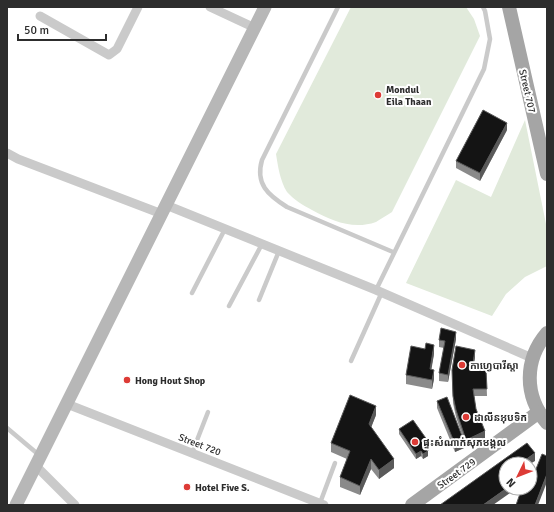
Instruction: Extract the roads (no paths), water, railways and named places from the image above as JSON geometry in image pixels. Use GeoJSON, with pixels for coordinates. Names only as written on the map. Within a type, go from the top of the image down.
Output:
{"type":"FeatureCollection","features":[{"type":"Feature","properties":{"kind":"main road","name":"Street 707"},"geometry":{"type":"LineString","coordinates":[[509,7],[547,174]]}},
{"type":"Feature","properties":{"kind":"main road"},"geometry":{"type":"LineString","coordinates":[[543,418],[533,401],[530,385],[530,370],[532,358],[540,342],[547,333]]}},
{"type":"Feature","properties":{"kind":"main road","name":"Street 729"},"geometry":{"type":"LineString","coordinates":[[412,505],[543,418]]}},
{"type":"Feature","properties":{"kind":"street"},"geometry":{"type":"LineString","coordinates":[[40,16],[109,55],[117,50],[138,7]]}},
{"type":"Feature","properties":{"kind":"street"},"geometry":{"type":"LineString","coordinates":[[210,7],[255,28]]}},
{"type":"Feature","properties":{"kind":"street"},"geometry":{"type":"LineString","coordinates":[[16,505],[265,7]]}},
{"type":"Feature","properties":{"kind":"street"},"geometry":{"type":"LineString","coordinates":[[7,153],[18,159],[262,243],[379,291],[532,358]]}},
{"type":"Feature","properties":{"kind":"street","name":"Street 720"},"geometry":{"type":"LineString","coordinates":[[67,404],[322,504]]}},
{"type":"Feature","properties":{"kind":"street"},"geometry":{"type":"LineString","coordinates":[[38,461],[75,505]]}},
{"type":"Feature","properties":{"kind":"lane"},"geometry":{"type":"LineString","coordinates":[[338,7],[262,160],[259,170],[261,181],[267,192],[275,200],[287,207],[393,252]]}},
{"type":"Feature","properties":{"kind":"lane"},"geometry":{"type":"LineString","coordinates":[[352,361],[393,252],[484,68],[490,39],[483,7]]}},
{"type":"Feature","properties":{"kind":"lane"},"geometry":{"type":"LineString","coordinates":[[192,293],[225,229]]}},
{"type":"Feature","properties":{"kind":"lane"},"geometry":{"type":"LineString","coordinates":[[229,306],[262,243]]}},
{"type":"Feature","properties":{"kind":"lane"},"geometry":{"type":"LineString","coordinates":[[259,300],[279,250]]}},
{"type":"Feature","properties":{"kind":"lane"},"geometry":{"type":"LineString","coordinates":[[192,453],[208,412]]}},
{"type":"Feature","properties":{"kind":"lane"},"geometry":{"type":"LineString","coordinates":[[7,428],[38,461]]}},
{"type":"Feature","properties":{"kind":"lane"},"geometry":{"type":"LineString","coordinates":[[322,504],[336,463]]}},
{"type":"Feature","properties":{"kind":"place","name":"Mondul Eila Thaan"},"geometry":{"type":"Point","coordinates":[378,95]}},
{"type":"Feature","properties":{"kind":"place","name":"កាហ្វេបារីស្តា"},"geometry":{"type":"Point","coordinates":[462,365]}},
{"type":"Feature","properties":{"kind":"place","name":"Hong Hout Shop"},"geometry":{"type":"Point","coordinates":[127,380]}},
{"type":"Feature","properties":{"kind":"place","name":"ដាលីនអុបទិក"},"geometry":{"type":"Point","coordinates":[466,417]}},
{"type":"Feature","properties":{"kind":"place","name":"ផ្ទះសំណាក់សុភមង្គល"},"geometry":{"type":"Point","coordinates":[415,442]}},
{"type":"Feature","properties":{"kind":"place","name":"Hotel Five S."},"geometry":{"type":"Point","coordinates":[187,487]}}]}
